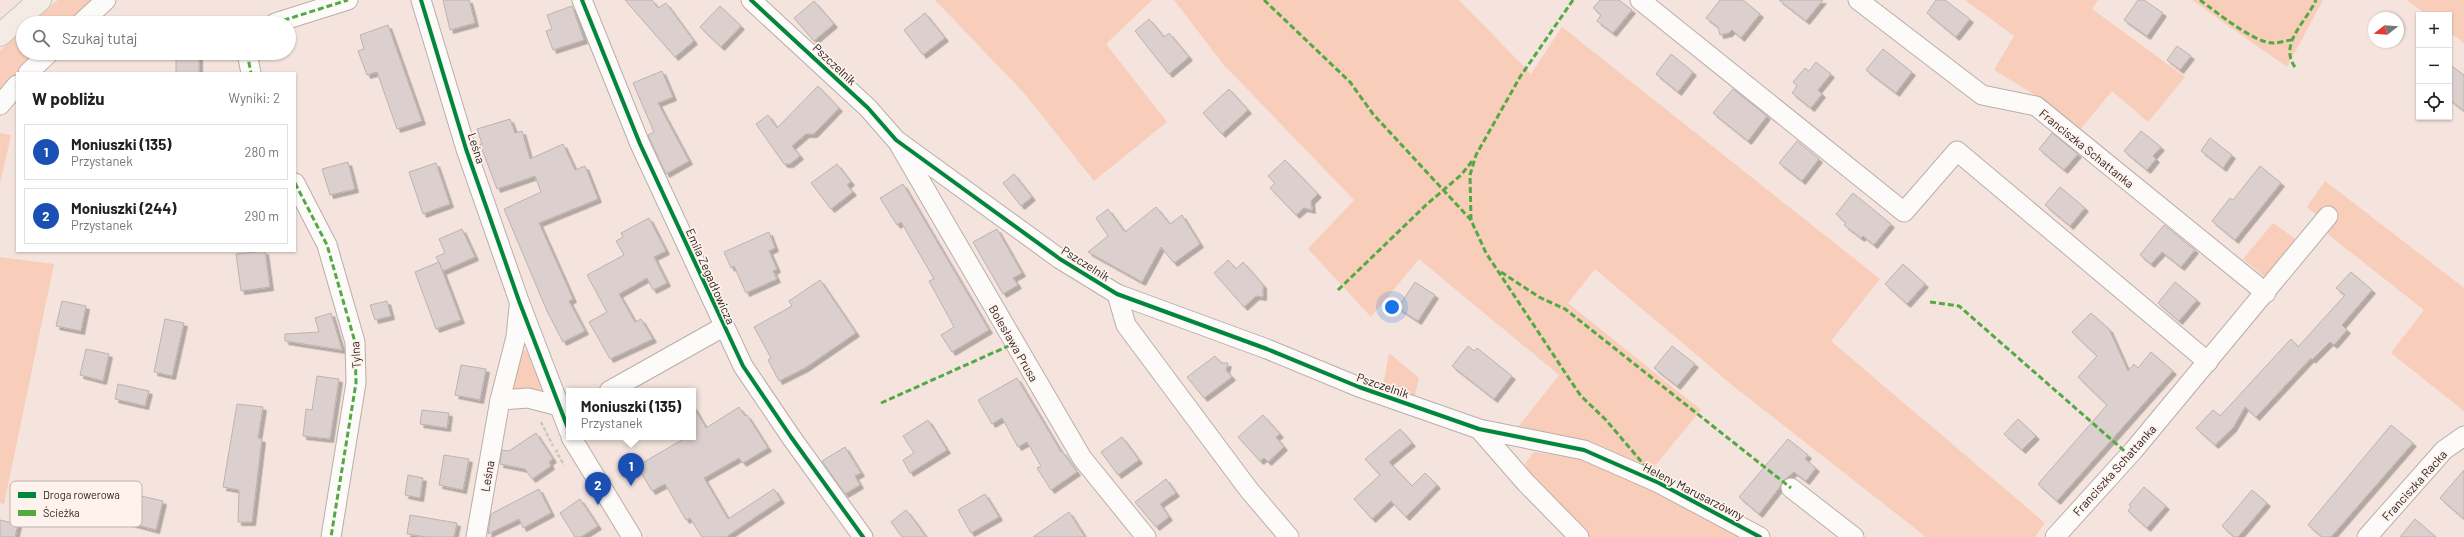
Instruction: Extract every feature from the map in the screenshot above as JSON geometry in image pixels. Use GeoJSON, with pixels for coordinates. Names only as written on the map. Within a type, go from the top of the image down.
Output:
{"type":"FeatureCollection","features":[{"type":"Feature","properties":{"kind":"main road"},"geometry":{"type":"LineString","coordinates":[[22,16],[40,0]]}},
{"type":"Feature","properties":{"kind":"main road"},"geometry":{"type":"LineString","coordinates":[[0,35],[16,21]]}},
{"type":"Feature","properties":{"kind":"street"},"geometry":{"type":"LineString","coordinates":[[89,16],[106,0]]}},
{"type":"Feature","properties":{"kind":"street"},"geometry":{"type":"LineString","coordinates":[[296,16],[348,0]]}},
{"type":"Feature","properties":{"kind":"street","name":"Leśna"},"geometry":{"type":"LineString","coordinates":[[421,0],[466,149],[519,301],[516,337],[500,400],[476,537]]}},
{"type":"Feature","properties":{"kind":"street","name":"Emila Zegadłowicza"},"geometry":{"type":"LineString","coordinates":[[582,0],[640,144],[711,295],[723,327],[743,366],[790,437],[863,537]]}},
{"type":"Feature","properties":{"kind":"street","name":"Pszczelnik"},"geometry":{"type":"LineString","coordinates":[[751,0],[868,108],[896,140],[1060,259],[1117,294],[1267,349],[1359,388],[1479,429]]}},
{"type":"Feature","properties":{"kind":"street"},"geometry":{"type":"LineString","coordinates":[[1640,0],[1904,212],[1957,151],[2208,362]]}},
{"type":"Feature","properties":{"kind":"street","name":"Franciszka Schattanka"},"geometry":{"type":"LineString","coordinates":[[1858,0],[1982,95],[2036,106],[2266,293]]}},
{"type":"Feature","properties":{"kind":"street"},"geometry":{"type":"LineString","coordinates":[[29,72],[42,60]]}},
{"type":"Feature","properties":{"kind":"street"},"geometry":{"type":"LineString","coordinates":[[248,60],[251,72]]}},
{"type":"Feature","properties":{"kind":"street"},"geometry":{"type":"LineString","coordinates":[[0,105],[16,86]]}},
{"type":"Feature","properties":{"kind":"street","name":"Bolesława Prusa"},"geometry":{"type":"LineString","coordinates":[[896,140],[1082,458],[1146,537]]}},
{"type":"Feature","properties":{"kind":"street","name":"Tylna"},"geometry":{"type":"LineString","coordinates":[[296,185],[327,245],[355,342],[356,383],[331,537]]}},
{"type":"Feature","properties":{"kind":"street","name":"Franciszka Schattanka"},"geometry":{"type":"LineString","coordinates":[[2055,537],[2133,451],[2266,293],[2328,216]]}},
{"type":"Feature","properties":{"kind":"street"},"geometry":{"type":"LineString","coordinates":[[1117,294],[1126,325],[1248,490],[1289,537]]}},
{"type":"Feature","properties":{"kind":"street"},"geometry":{"type":"LineString","coordinates":[[519,301],[564,406],[566,416]]}},
{"type":"Feature","properties":{"kind":"street"},"geometry":{"type":"LineString","coordinates":[[613,388],[723,327]]}},
{"type":"Feature","properties":{"kind":"street"},"geometry":{"type":"LineString","coordinates":[[500,400],[528,398],[564,406]]}},
{"type":"Feature","properties":{"kind":"street"},"geometry":{"type":"LineString","coordinates":[[1479,429],[1526,483],[1579,537]]}},
{"type":"Feature","properties":{"kind":"street","name":"Heleny Marusarzówny"},"geometry":{"type":"LineString","coordinates":[[1479,429],[1584,450],[1659,483],[1760,537]]}},
{"type":"Feature","properties":{"kind":"street","name":"Franciszka Racka"},"geometry":{"type":"LineString","coordinates":[[2367,537],[2444,450],[2464,436]]}},
{"type":"Feature","properties":{"kind":"street"},"geometry":{"type":"LineString","coordinates":[[573,440],[632,537]]}},
{"type":"Feature","properties":{"kind":"street"},"geometry":{"type":"LineString","coordinates":[[1791,488],[1854,537]]}},
{"type":"Feature","properties":{"kind":"path"},"geometry":{"type":"LineString","coordinates":[[538,418],[556,452]]}},
{"type":"Feature","properties":{"kind":"shaded area"},"geometry":{"type":"Polygon","coordinates":[[[58,0],[92,0],[75,16],[39,16],[58,0]]]}},
{"type":"Feature","properties":{"kind":"shaded area"},"geometry":{"type":"Polygon","coordinates":[[[935,0],[1152,0],[1106,44],[1167,122],[1094,181],[1024,93],[935,0]]]}},
{"type":"Feature","properties":{"kind":"shaded area"},"geometry":{"type":"Polygon","coordinates":[[[1174,0],[1459,0],[1531,74],[1562,27],[1880,279],[1831,341],[2045,523],[2035,537],[1926,537],[1732,385],[1595,269],[1568,303],[1701,410],[1653,468],[1588,442],[1518,427],[1559,375],[1419,259],[1371,317],[1308,249],[1354,200],[1223,64],[1174,0]]]}},
{"type":"Feature","properties":{"kind":"shaded area"},"geometry":{"type":"Polygon","coordinates":[[[1965,0],[2098,0],[2092,9],[2185,77],[2148,122],[2112,91],[2079,131],[2040,98],[1994,70],[2014,36],[1965,0]]]}},
{"type":"Feature","properties":{"kind":"shaded area"},"geometry":{"type":"Polygon","coordinates":[[[2192,0],[2323,0],[2287,67],[2192,0]]]}},
{"type":"Feature","properties":{"kind":"shaded area"},"geometry":{"type":"Polygon","coordinates":[[[2407,0],[2464,0],[2464,43],[2452,34],[2452,12],[2423,12],[2407,0]]]}},
{"type":"Feature","properties":{"kind":"shaded area"},"geometry":{"type":"Polygon","coordinates":[[[16,36],[16,60],[28,60],[0,90],[0,51],[16,36]]]}},
{"type":"Feature","properties":{"kind":"shaded area"},"geometry":{"type":"Polygon","coordinates":[[[0,133],[11,135],[0,184],[0,133]]]}},
{"type":"Feature","properties":{"kind":"shaded area"},"geometry":{"type":"Polygon","coordinates":[[[2325,181],[2464,288],[2464,411],[2391,353],[2424,310],[2329,235],[2319,217],[2307,207],[2325,181]]]}},
{"type":"Feature","properties":{"kind":"shaded area"},"geometry":{"type":"Polygon","coordinates":[[[2273,223],[2300,242],[2266,278],[2243,259],[2273,223]]]}},
{"type":"Feature","properties":{"kind":"shaded area"},"geometry":{"type":"Polygon","coordinates":[[[0,257],[54,264],[4,504],[0,503],[0,257]]]}},
{"type":"Feature","properties":{"kind":"shaded area"},"geometry":{"type":"Polygon","coordinates":[[[522,350],[527,351],[542,387],[540,392],[515,392],[513,385],[522,350]]]}},
{"type":"Feature","properties":{"kind":"shaded area"},"geometry":{"type":"Polygon","coordinates":[[[1389,353],[1419,378],[1414,399],[1383,386],[1389,353]]]}},
{"type":"Feature","properties":{"kind":"shaded area"},"geometry":{"type":"Polygon","coordinates":[[[1534,452],[1587,460],[1639,482],[1739,537],[1590,537],[1531,479],[1525,464],[1534,452]]]}},
{"type":"Feature","properties":{"kind":"building"},"geometry":{"type":"Polygon","coordinates":[[[443,0],[469,0],[475,23],[450,30],[443,0]]]}},
{"type":"Feature","properties":{"kind":"building"},"geometry":{"type":"Polygon","coordinates":[[[625,0],[652,0],[658,8],[666,3],[694,41],[675,57],[625,0]]]}},
{"type":"Feature","properties":{"kind":"building"},"geometry":{"type":"Polygon","coordinates":[[[1600,0],[1619,0],[1632,10],[1613,33],[1597,21],[1601,15],[1593,8],[1600,0]]]}},
{"type":"Feature","properties":{"kind":"building"},"geometry":{"type":"Polygon","coordinates":[[[1720,0],[1743,0],[1760,14],[1741,38],[1732,30],[1729,33],[1720,35],[1718,27],[1706,18],[1720,0]]]}},
{"type":"Feature","properties":{"kind":"building"},"geometry":{"type":"Polygon","coordinates":[[[1779,0],[1823,0],[1806,21],[1779,0]]]}},
{"type":"Feature","properties":{"kind":"building"},"geometry":{"type":"Polygon","coordinates":[[[1936,0],[1945,0],[1970,19],[1956,37],[1927,13],[1936,0]]]}},
{"type":"Feature","properties":{"kind":"building"},"geometry":{"type":"Polygon","coordinates":[[[2138,0],[2144,0],[2163,13],[2147,36],[2124,20],[2138,0]]]}},
{"type":"Feature","properties":{"kind":"building"},"geometry":{"type":"Polygon","coordinates":[[[814,1],[834,24],[814,41],[794,18],[814,1]]]}},
{"type":"Feature","properties":{"kind":"building"},"geometry":{"type":"Polygon","coordinates":[[[572,6],[584,40],[553,50],[546,31],[552,29],[547,15],[572,6]]]}},
{"type":"Feature","properties":{"kind":"building"},"geometry":{"type":"Polygon","coordinates":[[[720,6],[741,26],[721,47],[700,27],[720,6]]]}},
{"type":"Feature","properties":{"kind":"building"},"geometry":{"type":"Polygon","coordinates":[[[925,13],[945,38],[923,55],[904,30],[925,13]]]}},
{"type":"Feature","properties":{"kind":"building"},"geometry":{"type":"Polygon","coordinates":[[[1149,19],[1164,37],[1169,33],[1189,57],[1169,74],[1135,31],[1149,19]]]}},
{"type":"Feature","properties":{"kind":"building"},"geometry":{"type":"Polygon","coordinates":[[[388,25],[422,121],[397,129],[377,72],[367,75],[358,51],[364,49],[360,35],[388,25]]]}},
{"type":"Feature","properties":{"kind":"building"},"geometry":{"type":"Polygon","coordinates":[[[2177,46],[2191,56],[2180,70],[2167,60],[2177,46]]]}},
{"type":"Feature","properties":{"kind":"building"},"geometry":{"type":"Polygon","coordinates":[[[1883,49],[1912,72],[1896,93],[1866,70],[1883,49]]]}},
{"type":"Feature","properties":{"kind":"building"},"geometry":{"type":"Polygon","coordinates":[[[1671,54],[1693,72],[1678,92],[1656,74],[1671,54]]]}},
{"type":"Feature","properties":{"kind":"building"},"geometry":{"type":"Polygon","coordinates":[[[176,60],[199,60],[199,72],[176,72],[176,60]]]}},
{"type":"Feature","properties":{"kind":"building"},"geometry":{"type":"Polygon","coordinates":[[[1816,62],[1831,74],[1818,90],[1822,94],[1811,108],[1792,93],[1797,86],[1793,82],[1805,68],[1809,71],[1816,62]]]}},
{"type":"Feature","properties":{"kind":"building"},"geometry":{"type":"Polygon","coordinates":[[[2452,66],[2464,75],[2464,111],[2452,101],[2452,66]]]}},
{"type":"Feature","properties":{"kind":"building"},"geometry":{"type":"Polygon","coordinates":[[[662,71],[673,97],[658,103],[689,161],[666,174],[648,135],[654,132],[633,83],[662,71]]]}},
{"type":"Feature","properties":{"kind":"building"},"geometry":{"type":"Polygon","coordinates":[[[818,86],[839,108],[814,134],[806,134],[792,146],[800,156],[790,164],[784,164],[756,124],[768,115],[777,128],[818,86]]]}},
{"type":"Feature","properties":{"kind":"building"},"geometry":{"type":"Polygon","coordinates":[[[1229,89],[1248,110],[1222,134],[1203,113],[1229,89]]]}},
{"type":"Feature","properties":{"kind":"building"},"geometry":{"type":"Polygon","coordinates":[[[1733,89],[1767,116],[1748,141],[1713,113],[1733,89]]]}},
{"type":"Feature","properties":{"kind":"building"},"geometry":{"type":"Polygon","coordinates":[[[510,119],[515,133],[522,131],[530,159],[563,144],[575,170],[585,166],[598,199],[539,223],[573,299],[569,301],[585,331],[563,342],[547,311],[504,209],[541,192],[535,176],[497,189],[480,144],[482,144],[477,129],[510,119]]]}},
{"type":"Feature","properties":{"kind":"building"},"geometry":{"type":"Polygon","coordinates":[[[2141,131],[2161,147],[2153,156],[2156,159],[2147,170],[2124,151],[2141,131]]]}},
{"type":"Feature","properties":{"kind":"building"},"geometry":{"type":"Polygon","coordinates":[[[2052,133],[2078,154],[2064,170],[2039,149],[2052,133]]]}},
{"type":"Feature","properties":{"kind":"building"},"geometry":{"type":"Polygon","coordinates":[[[2210,138],[2232,155],[2223,168],[2201,151],[2210,138]]]}},
{"type":"Feature","properties":{"kind":"building"},"geometry":{"type":"Polygon","coordinates":[[[1797,141],[1819,159],[1802,181],[1779,163],[1797,141]]]}},
{"type":"Feature","properties":{"kind":"building"},"geometry":{"type":"Polygon","coordinates":[[[1285,160],[1318,194],[1311,201],[1312,210],[1304,208],[1296,215],[1270,188],[1275,183],[1268,176],[1285,160]]]}},
{"type":"Feature","properties":{"kind":"building"},"geometry":{"type":"Polygon","coordinates":[[[348,162],[355,189],[330,195],[322,169],[348,162]]]}},
{"type":"Feature","properties":{"kind":"building"},"geometry":{"type":"Polygon","coordinates":[[[436,163],[450,204],[423,214],[409,172],[436,163]]]}},
{"type":"Feature","properties":{"kind":"building"},"geometry":{"type":"Polygon","coordinates":[[[837,164],[851,182],[847,185],[853,192],[831,209],[811,183],[837,164]]]}},
{"type":"Feature","properties":{"kind":"building"},"geometry":{"type":"Polygon","coordinates":[[[2260,166],[2281,183],[2235,240],[2212,221],[2230,198],[2233,200],[2260,166]]]}},
{"type":"Feature","properties":{"kind":"building"},"geometry":{"type":"Polygon","coordinates":[[[1014,174],[1032,197],[1021,206],[1003,183],[1014,174]]]}},
{"type":"Feature","properties":{"kind":"building"},"geometry":{"type":"Polygon","coordinates":[[[903,184],[989,330],[952,352],[941,335],[954,327],[929,281],[934,279],[901,222],[897,225],[880,198],[903,184]]]}},
{"type":"Feature","properties":{"kind":"building"},"geometry":{"type":"Polygon","coordinates":[[[2060,187],[2085,208],[2070,226],[2045,205],[2060,187]]]}},
{"type":"Feature","properties":{"kind":"building"},"geometry":{"type":"Polygon","coordinates":[[[1853,193],[1891,224],[1874,245],[1863,236],[1861,238],[1844,225],[1846,223],[1836,214],[1853,193]]]}},
{"type":"Feature","properties":{"kind":"building"},"geometry":{"type":"Polygon","coordinates":[[[1156,207],[1170,224],[1182,215],[1200,244],[1174,263],[1161,247],[1142,282],[1088,252],[1108,236],[1096,218],[1108,209],[1125,232],[1156,207]]]}},
{"type":"Feature","properties":{"kind":"building"},"geometry":{"type":"Polygon","coordinates":[[[649,218],[666,251],[654,257],[667,283],[653,290],[647,278],[619,294],[635,322],[641,319],[653,339],[610,359],[589,322],[607,312],[587,275],[624,255],[616,241],[623,237],[621,233],[649,218]]]}},
{"type":"Feature","properties":{"kind":"building"},"geometry":{"type":"Polygon","coordinates":[[[2164,225],[2195,250],[2181,267],[2162,252],[2151,264],[2140,255],[2164,225]]]}},
{"type":"Feature","properties":{"kind":"building"},"geometry":{"type":"Polygon","coordinates":[[[462,229],[475,257],[443,271],[436,257],[445,253],[439,239],[462,229]]]}},
{"type":"Feature","properties":{"kind":"building"},"geometry":{"type":"Polygon","coordinates":[[[997,229],[1022,273],[1013,278],[1018,285],[1003,294],[973,242],[997,229]]]}},
{"type":"Feature","properties":{"kind":"building"},"geometry":{"type":"Polygon","coordinates":[[[769,232],[775,248],[769,251],[777,269],[773,271],[777,279],[746,293],[734,266],[731,268],[724,252],[769,232]]]}},
{"type":"Feature","properties":{"kind":"building"},"geometry":{"type":"Polygon","coordinates":[[[265,252],[270,287],[241,291],[236,254],[265,252]]]}},
{"type":"Feature","properties":{"kind":"building"},"geometry":{"type":"Polygon","coordinates":[[[1228,260],[1236,269],[1243,262],[1263,285],[1263,297],[1256,296],[1244,307],[1214,273],[1228,260]]]}},
{"type":"Feature","properties":{"kind":"building"},"geometry":{"type":"Polygon","coordinates":[[[439,262],[461,320],[436,329],[415,272],[439,262]]]}},
{"type":"Feature","properties":{"kind":"building"},"geometry":{"type":"Polygon","coordinates":[[[1903,264],[1925,284],[1907,304],[1885,284],[1903,264]]]}},
{"type":"Feature","properties":{"kind":"building"},"geometry":{"type":"Polygon","coordinates":[[[2351,272],[2372,290],[2342,325],[2347,330],[2334,345],[2330,342],[2312,360],[2311,358],[2256,417],[2245,407],[2233,428],[2215,445],[2196,428],[2213,410],[2220,416],[2291,339],[2298,347],[2345,295],[2336,288],[2351,272]]]}},
{"type":"Feature","properties":{"kind":"building"},"geometry":{"type":"Polygon","coordinates":[[[820,280],[856,333],[805,368],[779,381],[768,360],[771,358],[754,327],[792,306],[789,301],[820,280]]]}},
{"type":"Feature","properties":{"kind":"building"},"geometry":{"type":"Polygon","coordinates":[[[1415,282],[1435,295],[1418,321],[1398,308],[1415,282]]]}},
{"type":"Feature","properties":{"kind":"building"},"geometry":{"type":"Polygon","coordinates":[[[2175,282],[2197,300],[2179,321],[2158,303],[2175,282]]]}},
{"type":"Feature","properties":{"kind":"building"},"geometry":{"type":"Polygon","coordinates":[[[62,301],[86,306],[81,331],[56,326],[62,301]]]}},
{"type":"Feature","properties":{"kind":"building"},"geometry":{"type":"Polygon","coordinates":[[[387,301],[391,316],[375,320],[370,305],[387,301]]]}},
{"type":"Feature","properties":{"kind":"building"},"geometry":{"type":"Polygon","coordinates":[[[331,313],[342,350],[285,341],[285,334],[319,332],[315,318],[331,313]]]}},
{"type":"Feature","properties":{"kind":"building"},"geometry":{"type":"Polygon","coordinates":[[[2091,313],[2109,329],[2128,371],[2134,364],[2138,368],[2151,352],[2173,371],[2057,501],[2038,484],[2107,405],[2078,377],[2097,356],[2072,332],[2091,313]]]}},
{"type":"Feature","properties":{"kind":"building"},"geometry":{"type":"Polygon","coordinates":[[[165,319],[184,323],[172,376],[154,372],[165,319]]]}},
{"type":"Feature","properties":{"kind":"building"},"geometry":{"type":"Polygon","coordinates":[[[1468,346],[1474,351],[1477,348],[1512,376],[1494,399],[1452,366],[1468,346]]]}},
{"type":"Feature","properties":{"kind":"building"},"geometry":{"type":"Polygon","coordinates":[[[1672,346],[1695,364],[1677,386],[1654,368],[1672,346]]]}},
{"type":"Feature","properties":{"kind":"building"},"geometry":{"type":"Polygon","coordinates":[[[86,349],[109,354],[103,381],[80,375],[86,349]]]}},
{"type":"Feature","properties":{"kind":"building"},"geometry":{"type":"Polygon","coordinates":[[[1215,356],[1221,363],[1228,363],[1226,370],[1232,377],[1204,398],[1187,377],[1215,356]]]}},
{"type":"Feature","properties":{"kind":"building"},"geometry":{"type":"Polygon","coordinates":[[[461,365],[486,369],[480,400],[455,395],[461,365]]]}},
{"type":"Feature","properties":{"kind":"building"},"geometry":{"type":"Polygon","coordinates":[[[317,376],[339,379],[330,439],[303,436],[306,409],[312,410],[317,376]]]}},
{"type":"Feature","properties":{"kind":"building"},"geometry":{"type":"Polygon","coordinates":[[[1017,378],[1061,452],[1062,451],[1077,472],[1051,490],[1037,468],[1041,466],[1027,442],[1018,447],[1002,418],[992,424],[978,400],[1017,378]]]}},
{"type":"Feature","properties":{"kind":"building"},"geometry":{"type":"Polygon","coordinates":[[[118,384],[149,391],[145,406],[115,399],[118,384]]]}},
{"type":"Feature","properties":{"kind":"building"},"geometry":{"type":"Polygon","coordinates":[[[237,404],[263,407],[258,438],[262,439],[252,522],[238,522],[239,490],[223,487],[237,404]]]}},
{"type":"Feature","properties":{"kind":"building"},"geometry":{"type":"Polygon","coordinates":[[[739,407],[745,416],[747,415],[768,448],[743,463],[739,458],[704,478],[728,519],[774,489],[781,500],[726,537],[702,537],[690,518],[686,520],[665,484],[652,491],[637,466],[682,440],[696,440],[696,411],[706,428],[739,407]]]}},
{"type":"Feature","properties":{"kind":"building"},"geometry":{"type":"Polygon","coordinates":[[[422,410],[449,413],[447,428],[420,424],[422,410]]]}},
{"type":"Feature","properties":{"kind":"building"},"geometry":{"type":"Polygon","coordinates":[[[1263,415],[1280,434],[1276,437],[1284,447],[1268,462],[1264,458],[1260,461],[1238,437],[1263,415]]]}},
{"type":"Feature","properties":{"kind":"building"},"geometry":{"type":"Polygon","coordinates":[[[2018,419],[2036,436],[2022,450],[2004,434],[2018,419]]]}},
{"type":"Feature","properties":{"kind":"building"},"geometry":{"type":"Polygon","coordinates":[[[928,420],[947,450],[910,473],[903,460],[914,453],[903,436],[928,420]]]}},
{"type":"Feature","properties":{"kind":"building"},"geometry":{"type":"Polygon","coordinates":[[[2391,425],[2413,443],[2331,537],[2322,537],[2308,525],[2391,425]]]}},
{"type":"Feature","properties":{"kind":"building"},"geometry":{"type":"Polygon","coordinates":[[[1400,429],[1412,443],[1389,462],[1412,486],[1425,473],[1437,485],[1406,517],[1391,501],[1372,519],[1354,499],[1380,475],[1365,459],[1400,429]]]}},
{"type":"Feature","properties":{"kind":"building"},"geometry":{"type":"Polygon","coordinates":[[[536,433],[553,459],[549,462],[551,466],[532,479],[525,469],[500,464],[502,450],[509,451],[536,433]]]}},
{"type":"Feature","properties":{"kind":"building"},"geometry":{"type":"Polygon","coordinates":[[[1122,437],[1139,460],[1118,475],[1101,452],[1122,437]]]}},
{"type":"Feature","properties":{"kind":"building"},"geometry":{"type":"Polygon","coordinates":[[[1788,439],[1808,455],[1805,459],[1816,468],[1806,481],[1794,472],[1783,481],[1759,514],[1739,497],[1788,439]]]}},
{"type":"Feature","properties":{"kind":"building"},"geometry":{"type":"Polygon","coordinates":[[[845,447],[861,473],[855,476],[860,485],[845,494],[822,461],[845,447]]]}},
{"type":"Feature","properties":{"kind":"building"},"geometry":{"type":"Polygon","coordinates":[[[444,455],[469,459],[463,490],[439,485],[444,455]]]}},
{"type":"Feature","properties":{"kind":"building"},"geometry":{"type":"Polygon","coordinates":[[[2464,470],[2464,519],[2440,498],[2464,470]]]}},
{"type":"Feature","properties":{"kind":"building"},"geometry":{"type":"Polygon","coordinates":[[[408,475],[423,478],[420,498],[405,495],[408,475]]]}},
{"type":"Feature","properties":{"kind":"building"},"geometry":{"type":"Polygon","coordinates":[[[1166,479],[1176,493],[1160,504],[1169,517],[1156,527],[1135,502],[1166,479]]]}},
{"type":"Feature","properties":{"kind":"building"},"geometry":{"type":"Polygon","coordinates":[[[2144,487],[2166,506],[2147,528],[2128,511],[2131,507],[2129,505],[2144,487]]]}},
{"type":"Feature","properties":{"kind":"building"},"geometry":{"type":"Polygon","coordinates":[[[539,489],[551,513],[523,528],[519,519],[488,534],[491,514],[539,489]]]}},
{"type":"Feature","properties":{"kind":"building"},"geometry":{"type":"Polygon","coordinates":[[[2252,490],[2267,503],[2238,537],[2234,537],[2222,526],[2252,490]]]}},
{"type":"Feature","properties":{"kind":"building"},"geometry":{"type":"Polygon","coordinates":[[[985,494],[999,517],[971,533],[958,510],[985,494]]]}},
{"type":"Feature","properties":{"kind":"building"},"geometry":{"type":"Polygon","coordinates":[[[142,496],[163,501],[156,530],[142,526],[142,496]]]}},
{"type":"Feature","properties":{"kind":"building"},"geometry":{"type":"Polygon","coordinates":[[[580,499],[598,526],[581,537],[575,537],[560,513],[580,499]]]}},
{"type":"Feature","properties":{"kind":"building"},"geometry":{"type":"Polygon","coordinates":[[[906,510],[926,537],[902,537],[891,522],[906,510]]]}},
{"type":"Feature","properties":{"kind":"building"},"geometry":{"type":"Polygon","coordinates":[[[1069,512],[1085,537],[1033,537],[1069,512]]]}},
{"type":"Feature","properties":{"kind":"building"},"geometry":{"type":"Polygon","coordinates":[[[410,515],[457,523],[454,537],[426,537],[407,534],[410,515]]]}},
{"type":"Feature","properties":{"kind":"building"},"geometry":{"type":"Polygon","coordinates":[[[2415,519],[2436,537],[2400,537],[2415,519]]]}},
{"type":"Feature","properties":{"kind":"building"},"geometry":{"type":"Polygon","coordinates":[[[0,520],[10,522],[10,527],[17,527],[15,537],[0,537],[0,520]]]}},
{"type":"Feature","properties":{"kind":"marked path"},"geometry":{"type":"LineString","coordinates":[[296,16],[348,0]]}},
{"type":"Feature","properties":{"kind":"marked path"},"geometry":{"type":"LineString","coordinates":[[1264,0],[1350,82],[1373,114],[1471,220]]}},
{"type":"Feature","properties":{"kind":"marked path"},"geometry":{"type":"LineString","coordinates":[[1573,0],[1520,77],[1476,155],[1470,175],[1471,220],[1486,253],[1581,396],[1606,420],[1657,480]]}},
{"type":"Feature","properties":{"kind":"marked path"},"geometry":{"type":"LineString","coordinates":[[2200,0],[2235,26],[2265,42],[2273,43],[2291,40]]}},
{"type":"Feature","properties":{"kind":"marked path"},"geometry":{"type":"LineString","coordinates":[[2295,67],[2291,58],[2290,50],[2292,41],[2316,0]]}},
{"type":"Feature","properties":{"kind":"marked path"},"geometry":{"type":"LineString","coordinates":[[248,60],[251,72]]}},
{"type":"Feature","properties":{"kind":"marked path"},"geometry":{"type":"LineString","coordinates":[[1338,290],[1426,205],[1461,175],[1473,160]]}},
{"type":"Feature","properties":{"kind":"marked path"},"geometry":{"type":"LineString","coordinates":[[296,185],[327,245],[355,342],[356,383],[331,537]]}},
{"type":"Feature","properties":{"kind":"marked path"},"geometry":{"type":"LineString","coordinates":[[1501,272],[1539,297],[1565,309],[1791,488]]}},
{"type":"Feature","properties":{"kind":"marked path"},"geometry":{"type":"LineString","coordinates":[[1930,302],[1959,306],[2129,455]]}},
{"type":"Feature","properties":{"kind":"marked path"},"geometry":{"type":"LineString","coordinates":[[881,403],[1015,343]]}},
{"type":"Feature","properties":{"kind":"cycle path"},"geometry":{"type":"LineString","coordinates":[[421,0],[466,149],[519,301],[566,423]]}},
{"type":"Feature","properties":{"kind":"cycle path"},"geometry":{"type":"LineString","coordinates":[[582,0],[640,144],[743,366],[791,437],[863,537]]}},
{"type":"Feature","properties":{"kind":"cycle path"},"geometry":{"type":"LineString","coordinates":[[751,0],[868,108],[896,140],[1060,259],[1117,294],[1267,349],[1359,387],[1479,429],[1584,450],[1659,483],[1760,537]]}},
{"type":"Feature","properties":{"kind":"place","name":"Moniuszki (135)"},"geometry":{"type":"Point","coordinates":[631,486]}},
{"type":"Feature","properties":{"kind":"place","name":"Moniuszki (244)"},"geometry":{"type":"Point","coordinates":[598,505]}}]}
